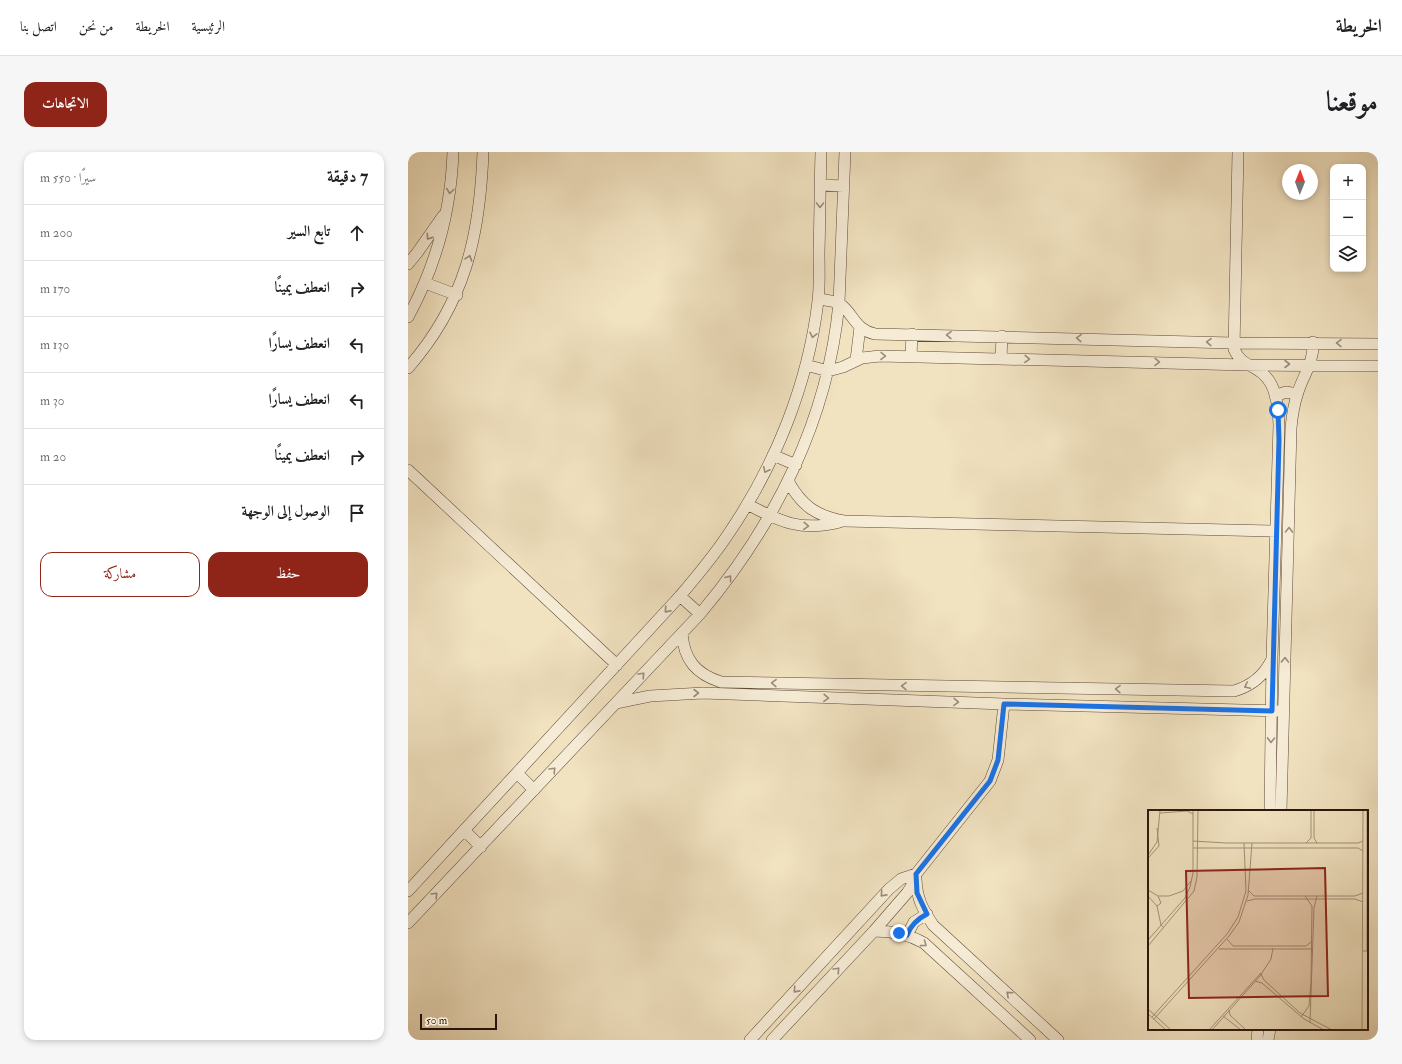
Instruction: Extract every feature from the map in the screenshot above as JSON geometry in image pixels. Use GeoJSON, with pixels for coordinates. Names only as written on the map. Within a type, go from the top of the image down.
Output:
{"type":"FeatureCollection","features":[{"type":"Feature","properties":{"kind":"street"},"geometry":{"type":"LineString","coordinates":[[408,317],[425,283],[438,246],[447,208],[451,182],[453,152]]}},
{"type":"Feature","properties":{"kind":"street"},"geometry":{"type":"LineString","coordinates":[[408,368],[436,331],[457,295],[472,248],[478,222],[483,152]]}},
{"type":"Feature","properties":{"kind":"street"},"geometry":{"type":"LineString","coordinates":[[408,891],[680,596],[718,548],[747,504],[773,455],[791,410],[806,365],[814,332],[819,299],[821,152]]}},
{"type":"Feature","properties":{"kind":"street"},"geometry":{"type":"LineString","coordinates":[[408,923],[700,614],[736,568],[770,517],[796,465],[817,409],[828,371],[839,303],[845,152]]}},
{"type":"Feature","properties":{"kind":"street"},"geometry":{"type":"LineString","coordinates":[[1238,152],[1233,343],[1237,355],[1246,365],[1262,373],[1268,379],[1275,396],[1278,410],[1279,440],[1272,658],[1270,810]]}},
{"type":"Feature","properties":{"kind":"street"},"geometry":{"type":"LineString","coordinates":[[820,185],[844,186]]}},
{"type":"Feature","properties":{"kind":"street"},"geometry":{"type":"LineString","coordinates":[[408,264],[425,243],[447,208]]}},
{"type":"Feature","properties":{"kind":"street"},"geometry":{"type":"LineString","coordinates":[[425,283],[457,295]]}},
{"type":"Feature","properties":{"kind":"street"},"geometry":{"type":"LineString","coordinates":[[819,299],[839,303],[860,327],[870,333],[875,334],[1233,343],[1313,342],[1378,344]]}},
{"type":"Feature","properties":{"kind":"street"},"geometry":{"type":"LineString","coordinates":[[856,360],[860,327]]}},
{"type":"Feature","properties":{"kind":"street"},"geometry":{"type":"LineString","coordinates":[[911,356],[912,334]]}},
{"type":"Feature","properties":{"kind":"street"},"geometry":{"type":"LineString","coordinates":[[1001,358],[1002,336]]}},
{"type":"Feature","properties":{"kind":"street"},"geometry":{"type":"LineString","coordinates":[[1281,810],[1292,417],[1297,394],[1312,357],[1313,342]]}},
{"type":"Feature","properties":{"kind":"street"},"geometry":{"type":"LineString","coordinates":[[806,365],[828,371],[843,367],[856,360],[874,356],[911,356],[1246,365],[1310,364],[1378,366]]}},
{"type":"Feature","properties":{"kind":"street"},"geometry":{"type":"LineString","coordinates":[[1275,396],[1286,392],[1297,394]]}},
{"type":"Feature","properties":{"kind":"street"},"geometry":{"type":"LineString","coordinates":[[1279,440],[1291,440]]}},
{"type":"Feature","properties":{"kind":"street"},"geometry":{"type":"LineString","coordinates":[[773,455],[796,465]]}},
{"type":"Feature","properties":{"kind":"street"},"geometry":{"type":"LineString","coordinates":[[408,470],[617,665]]}},
{"type":"Feature","properties":{"kind":"street"},"geometry":{"type":"LineString","coordinates":[[788,481],[795,494],[805,504],[823,516],[844,521],[1276,532]]}},
{"type":"Feature","properties":{"kind":"street"},"geometry":{"type":"LineString","coordinates":[[747,504],[770,517],[799,525],[829,525],[844,521]]}},
{"type":"Feature","properties":{"kind":"street"},"geometry":{"type":"LineString","coordinates":[[680,596],[700,614]]}},
{"type":"Feature","properties":{"kind":"street"},"geometry":{"type":"LineString","coordinates":[[682,633],[683,644],[687,655],[693,664],[701,673],[721,682],[1234,691],[1253,683],[1265,672],[1272,658]]}},
{"type":"Feature","properties":{"kind":"street"},"geometry":{"type":"LineString","coordinates":[[742,695],[743,682]]}},
{"type":"Feature","properties":{"kind":"street"},"geometry":{"type":"LineString","coordinates":[[931,701],[932,686]]}},
{"type":"Feature","properties":{"kind":"street"},"geometry":{"type":"LineString","coordinates":[[616,703],[668,694],[703,694],[1283,711]]}},
{"type":"Feature","properties":{"kind":"street"},"geometry":{"type":"LineString","coordinates":[[772,1040],[874,931],[907,893],[916,874],[990,781],[998,760],[1004,704]]}},
{"type":"Feature","properties":{"kind":"street"},"geometry":{"type":"LineString","coordinates":[[517,773],[534,790]]}},
{"type":"Feature","properties":{"kind":"street"},"geometry":{"type":"LineString","coordinates":[[464,830],[481,847]]}},
{"type":"Feature","properties":{"kind":"street"},"geometry":{"type":"LineString","coordinates":[[916,874],[917,893],[933,925],[1058,1040]]}},
{"type":"Feature","properties":{"kind":"street"},"geometry":{"type":"LineString","coordinates":[[750,1040],[889,889],[901,879],[916,874]]}},
{"type":"Feature","properties":{"kind":"street"},"geometry":{"type":"LineString","coordinates":[[907,935],[914,922],[927,914]]}},
{"type":"Feature","properties":{"kind":"street"},"geometry":{"type":"LineString","coordinates":[[874,931],[891,931],[907,935],[924,943],[1030,1040]]}},
{"type":"Feature","properties":{"kind":"street"},"geometry":{"type":"LineString","coordinates":[[1007,1018],[1021,1005]]}},
{"type":"Feature","properties":{"kind":"street"},"geometry":{"type":"LineString","coordinates":[[1257,1040],[1258,1030]]}},
{"type":"Feature","properties":{"kind":"street"},"geometry":{"type":"LineString","coordinates":[[1268,1040],[1270,1030]]}},
{"type":"Feature","properties":{"kind":"route"},"geometry":{"type":"LineString","coordinates":[[899,933],[907,935],[914,922],[927,914],[917,893],[916,874],[990,781],[995,770],[1000,749],[1004,704],[1272,711],[1272,658],[1279,440],[1278,410]]}}]}
